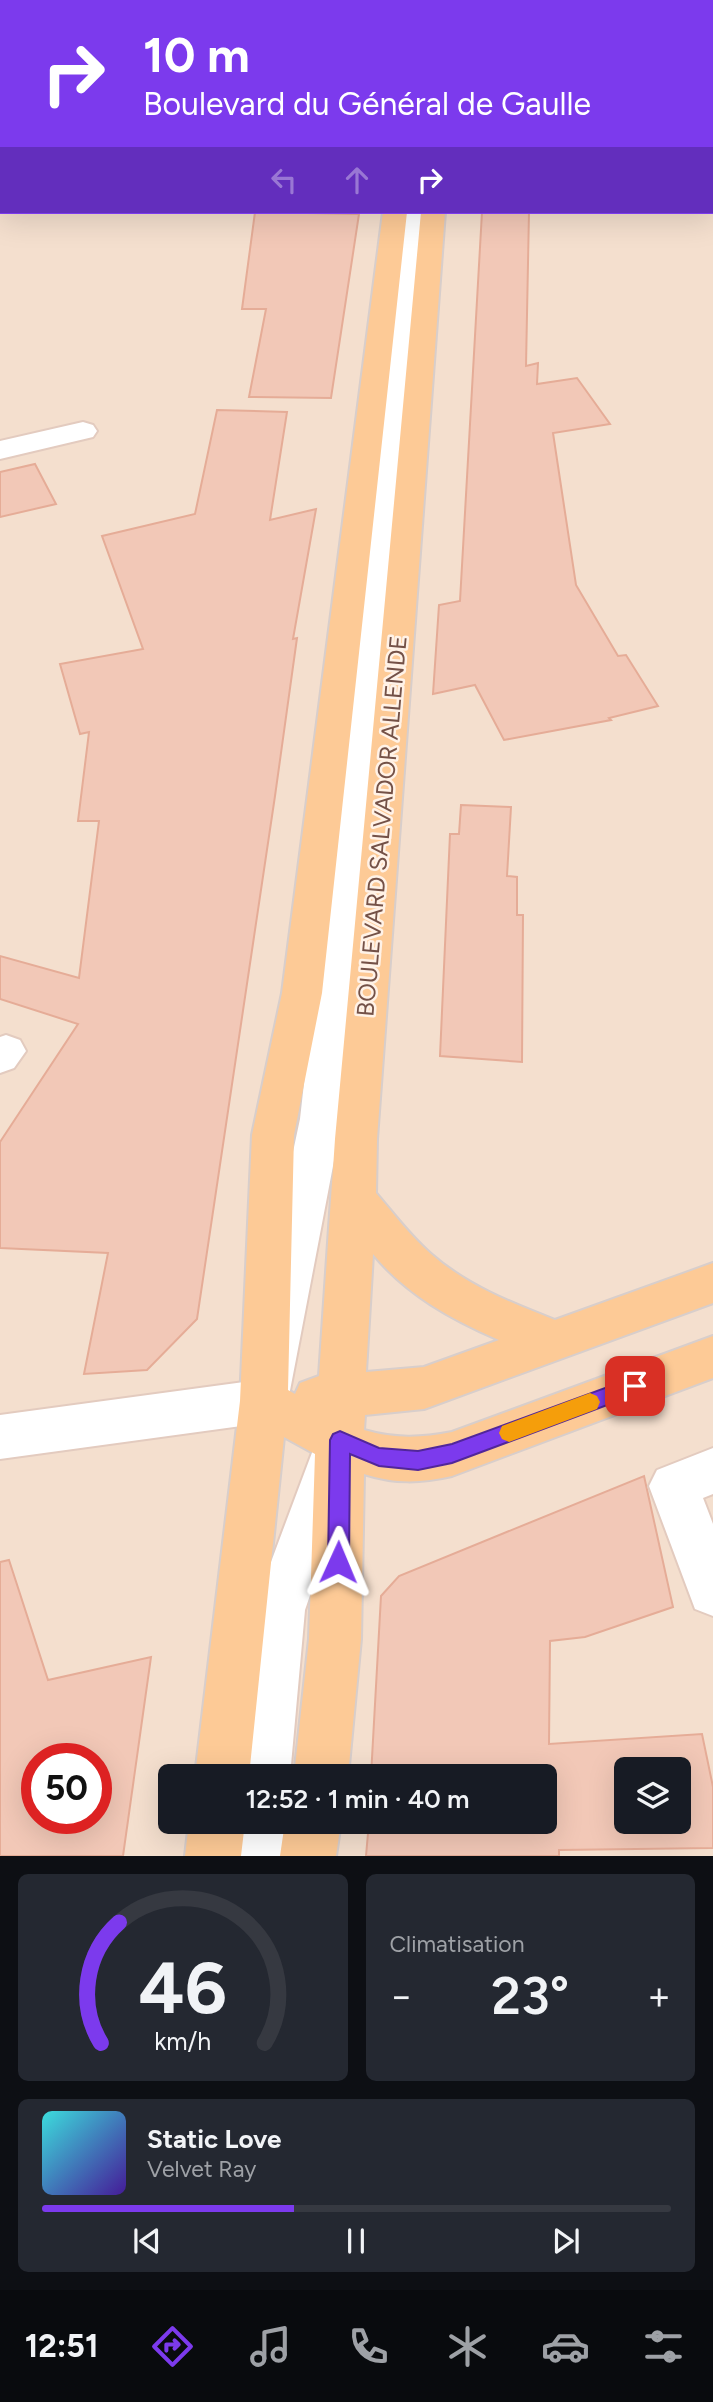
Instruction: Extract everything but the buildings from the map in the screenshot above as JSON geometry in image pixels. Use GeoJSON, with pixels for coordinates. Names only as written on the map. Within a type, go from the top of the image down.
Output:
{"type":"FeatureCollection","features":[{"type":"Feature","properties":{"kind":"main road"},"geometry":{"type":"LineString","coordinates":[[223,1764],[264,1401],[274,1118],[302,993],[395,214]]}},
{"type":"Feature","properties":{"kind":"main road","name":"BOULEVARD SALVADOR ALLENDE"},"geometry":{"type":"LineString","coordinates":[[323,1764],[330,1719],[337,1624],[340,1419],[356,1200],[357,1125],[433,214]]}},
{"type":"Feature","properties":{"kind":"main road"},"geometry":{"type":"LineString","coordinates":[[356,1200],[414,1268],[443,1290],[480,1311],[554,1340]]}},
{"type":"Feature","properties":{"kind":"main road"},"geometry":{"type":"LineString","coordinates":[[340,1419],[713,1283]]}},
{"type":"Feature","properties":{"kind":"main road"},"geometry":{"type":"LineString","coordinates":[[264,1401],[340,1419],[379,1457],[418,1460],[452,1454],[713,1357]]}},
{"type":"Feature","properties":{"kind":"main road"},"geometry":{"type":"LineString","coordinates":[[213,1856],[215,1834]]}},
{"type":"Feature","properties":{"kind":"main road"},"geometry":{"type":"LineString","coordinates":[[307,1856],[311,1834]]}},
{"type":"Feature","properties":{"kind":"street"},"geometry":{"type":"LineString","coordinates":[[0,1437],[264,1401],[321,1119],[414,214]]}},
{"type":"Feature","properties":{"kind":"street"},"geometry":{"type":"LineString","coordinates":[[0,450],[83,430]]}},
{"type":"Feature","properties":{"kind":"street"},"geometry":{"type":"LineString","coordinates":[[264,1764],[279,1609],[340,1419]]}},
{"type":"Feature","properties":{"kind":"street"},"geometry":{"type":"LineString","coordinates":[[713,1472],[674,1486],[713,1591]]}},
{"type":"Feature","properties":{"kind":"street"},"geometry":{"type":"LineString","coordinates":[[255,1856],[257,1834]]}},
{"type":"Feature","properties":{"kind":"shaded area"},"geometry":{"type":"Polygon","coordinates":[[[0,214],[713,214],[713,1856],[0,1856],[0,214]]]}},
{"type":"Feature","properties":{"kind":"slow traffic"},"geometry":{"type":"LineString","coordinates":[[509,1433],[590,1402]]}},
{"type":"Feature","properties":{"kind":"route"},"geometry":{"type":"LineString","coordinates":[[338,1562],[340,1440],[379,1457],[418,1460],[452,1454],[635,1386]]}}]}
